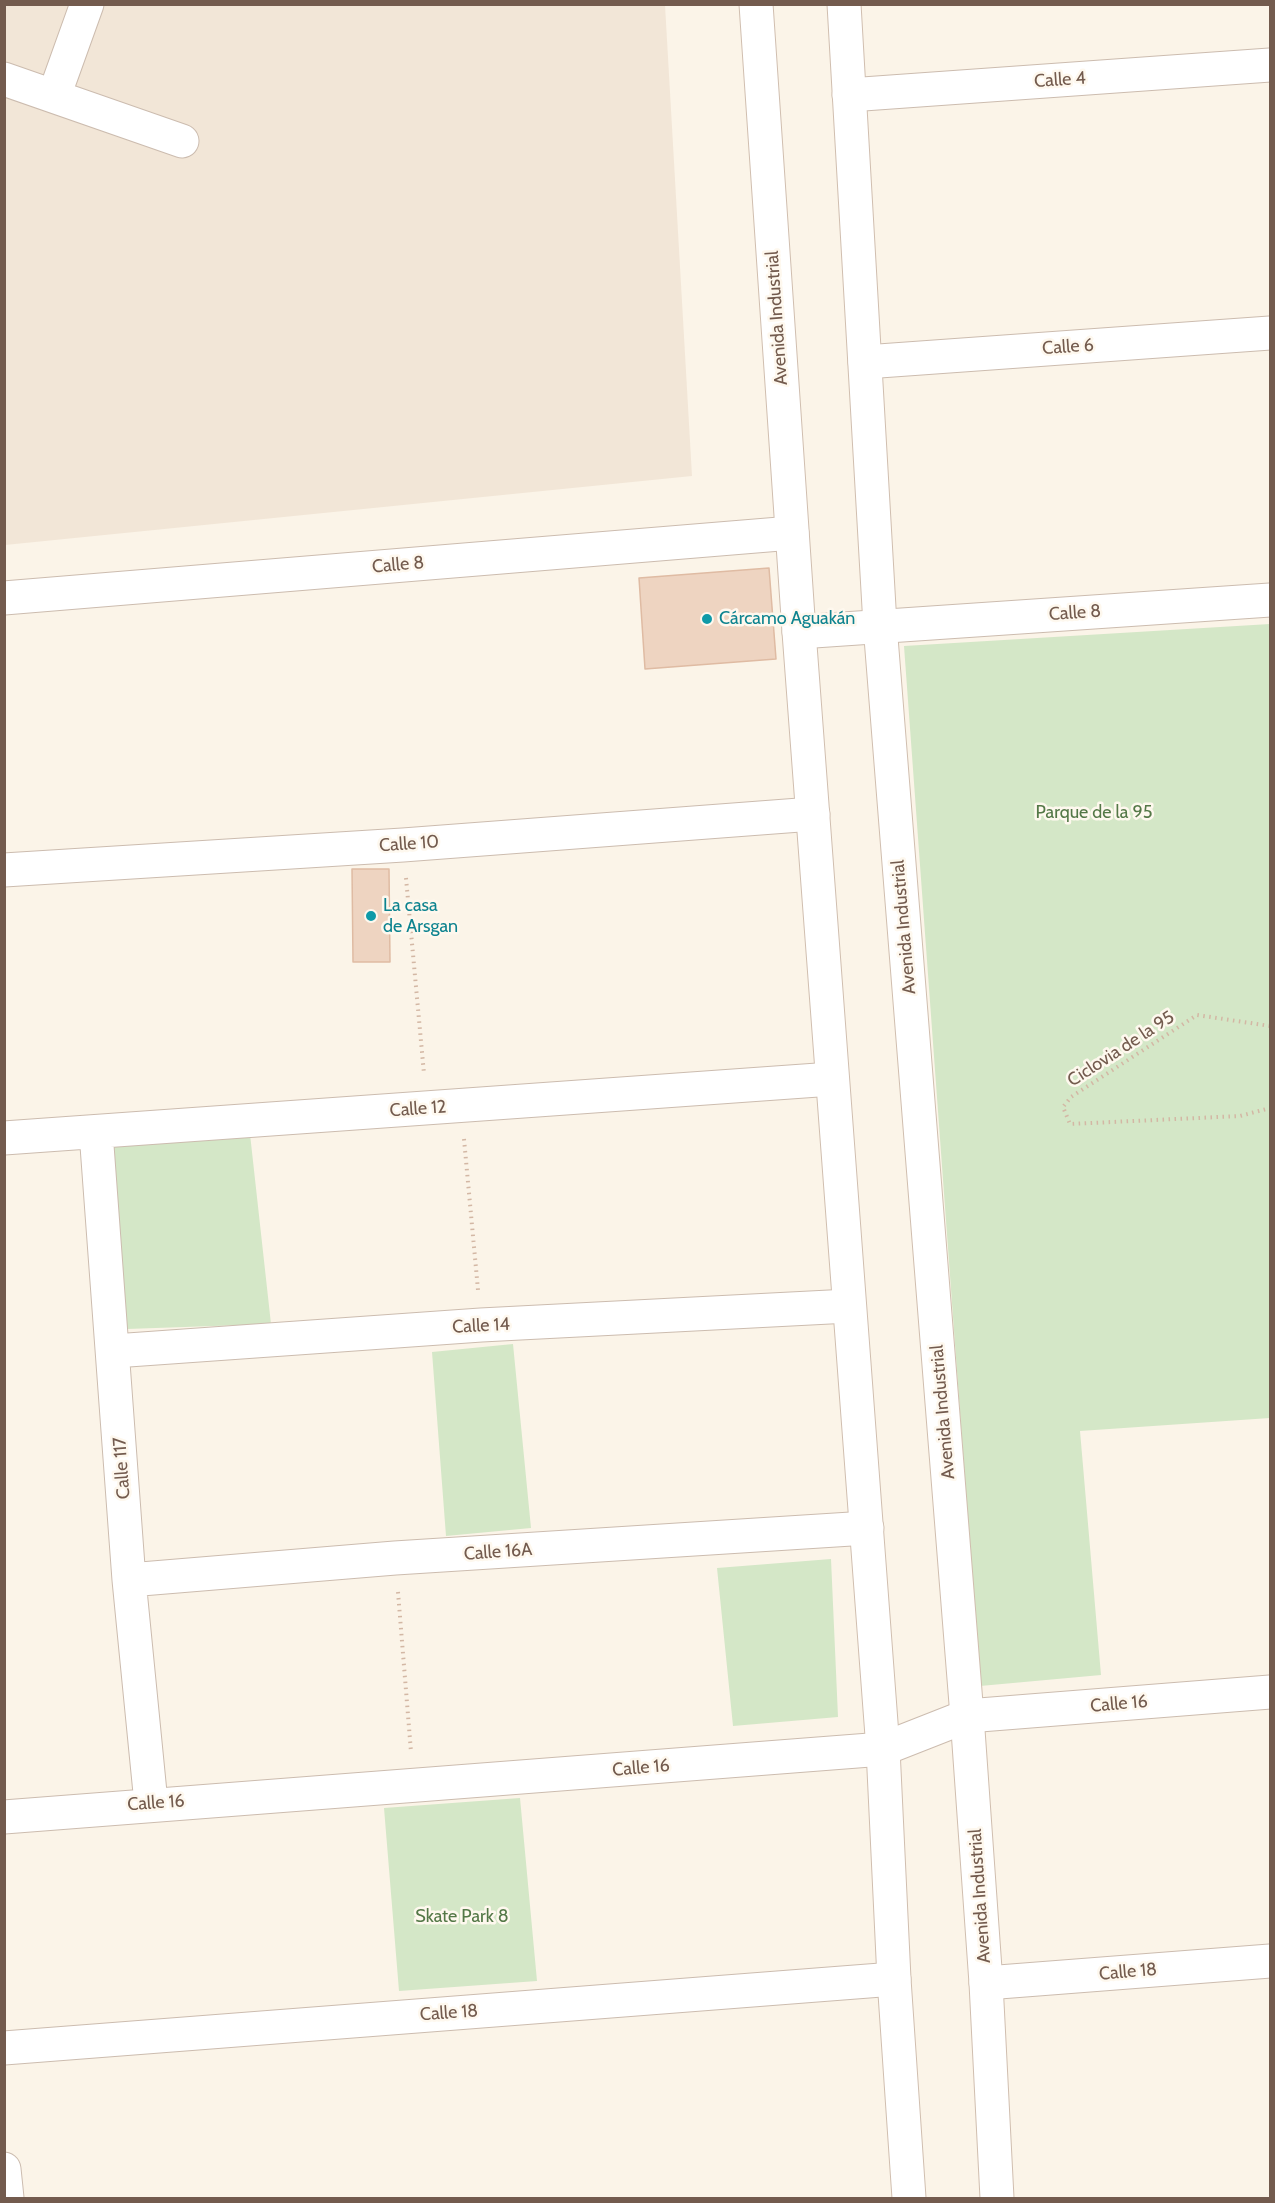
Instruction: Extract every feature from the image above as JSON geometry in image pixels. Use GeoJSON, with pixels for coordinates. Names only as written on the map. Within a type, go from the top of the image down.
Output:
{"type":"FeatureCollection","features":[{"type":"Feature","properties":{"kind":"street"},"geometry":{"type":"LineString","coordinates":[[54,96],[87,4]]}},
{"type":"Feature","properties":{"kind":"street","name":"Avenida Industrial"},"geometry":{"type":"LineString","coordinates":[[756,4],[799,632],[883,1749],[894,1979],[909,2199]]}},
{"type":"Feature","properties":{"kind":"street","name":"Avenida Industrial"},"geometry":{"type":"LineString","coordinates":[[844,4],[880,626],[967,1716],[986,1983],[998,2199]]}},
{"type":"Feature","properties":{"kind":"street","name":"Calle 4"},"geometry":{"type":"LineString","coordinates":[[849,95],[1270,65]]}},
{"type":"Feature","properties":{"kind":"street"},"geometry":{"type":"LineString","coordinates":[[4,79],[182,141]]}},
{"type":"Feature","properties":{"kind":"street","name":"Calle 6"},"geometry":{"type":"LineString","coordinates":[[865,362],[1270,333]]}},
{"type":"Feature","properties":{"kind":"street","name":"Calle 8"},"geometry":{"type":"LineString","coordinates":[[4,598],[792,533]]}},
{"type":"Feature","properties":{"kind":"street","name":"Calle 8"},"geometry":{"type":"LineString","coordinates":[[880,626],[1270,600]]}},
{"type":"Feature","properties":{"kind":"street"},"geometry":{"type":"LineString","coordinates":[[799,632],[880,626]]}},
{"type":"Feature","properties":{"kind":"street","name":"Calle 10"},"geometry":{"type":"LineString","coordinates":[[4,870],[404,844],[813,813]]}},
{"type":"Feature","properties":{"kind":"street","name":"Calle 12"},"geometry":{"type":"LineString","coordinates":[[4,1138],[832,1079]]}},
{"type":"Feature","properties":{"kind":"street","name":"Calle 117"},"geometry":{"type":"LineString","coordinates":[[96,1132],[114,1351],[129,1580],[152,1803]]}},
{"type":"Feature","properties":{"kind":"street","name":"Calle 14"},"geometry":{"type":"LineString","coordinates":[[114,1351],[481,1325],[849,1306]]}},
{"type":"Feature","properties":{"kind":"street","name":"Calle 16A"},"geometry":{"type":"LineString","coordinates":[[129,1580],[395,1558],[867,1528]]}},
{"type":"Feature","properties":{"kind":"street","name":"Calle 16"},"geometry":{"type":"LineString","coordinates":[[4,1816],[883,1749],[967,1716],[1270,1692]]}},
{"type":"Feature","properties":{"kind":"street","name":"Calle 18"},"geometry":{"type":"LineString","coordinates":[[986,1983],[1270,1961]]}},
{"type":"Feature","properties":{"kind":"street","name":"Calle 18"},"geometry":{"type":"LineString","coordinates":[[4,2048],[894,1979]]}},
{"type":"Feature","properties":{"kind":"street"},"geometry":{"type":"LineString","coordinates":[[4,2169],[7,2199]]}},
{"type":"Feature","properties":{"kind":"path"},"geometry":{"type":"LineString","coordinates":[[404,844],[427,1108]]}},
{"type":"Feature","properties":{"kind":"path","name":"Ciclovia de la 95"},"geometry":{"type":"LineString","coordinates":[[1270,1026],[1197,1015],[1071,1097],[1063,1107],[1070,1124],[1240,1116],[1270,1108]]}},
{"type":"Feature","properties":{"kind":"path"},"geometry":{"type":"LineString","coordinates":[[461,1106],[481,1325]]}},
{"type":"Feature","properties":{"kind":"path"},"geometry":{"type":"LineString","coordinates":[[395,1558],[414,1786]]}},
{"type":"Feature","properties":{"kind":"shaded area"},"geometry":{"type":"Polygon","coordinates":[[[5,5],[665,5],[692,476],[5,545],[5,5]]]}},
{"type":"Feature","properties":{"kind":"green space","name":"Parque de la 95"},"geometry":{"type":"Polygon","coordinates":[[[1270,624],[1270,1418],[1080,1431],[1101,1675],[980,1686],[904,646],[1270,624]]]}},
{"type":"Feature","properties":{"kind":"green space"},"geometry":{"type":"Polygon","coordinates":[[[250,1134],[271,1324],[127,1329],[111,1143],[250,1134]]]}},
{"type":"Feature","properties":{"kind":"green space"},"geometry":{"type":"Polygon","coordinates":[[[513,1344],[531,1528],[446,1536],[432,1352],[513,1344]]]}},
{"type":"Feature","properties":{"kind":"green space"},"geometry":{"type":"Polygon","coordinates":[[[831,1559],[838,1717],[733,1726],[717,1568],[831,1559]]]}},
{"type":"Feature","properties":{"kind":"green space","name":"Skate Park 8"},"geometry":{"type":"Polygon","coordinates":[[[520,1798],[537,1981],[399,1991],[384,1808],[520,1798]]]}},
{"type":"Feature","properties":{"kind":"building","name":"Cárcamo Aguakán"},"geometry":{"type":"Polygon","coordinates":[[[769,568],[776,659],[645,669],[639,578],[769,568]]]}},
{"type":"Feature","properties":{"kind":"building","name":"La casa de Arsgan"},"geometry":{"type":"Polygon","coordinates":[[[352,869],[389,869],[390,962],[353,962],[352,869]]]}},
{"type":"Feature","properties":{"kind":"place","name":"Cárcamo Aguakán"},"geometry":{"type":"Point","coordinates":[707,619]}},
{"type":"Feature","properties":{"kind":"place","name":"La casa de Arsgan"},"geometry":{"type":"Point","coordinates":[371,916]}}]}
